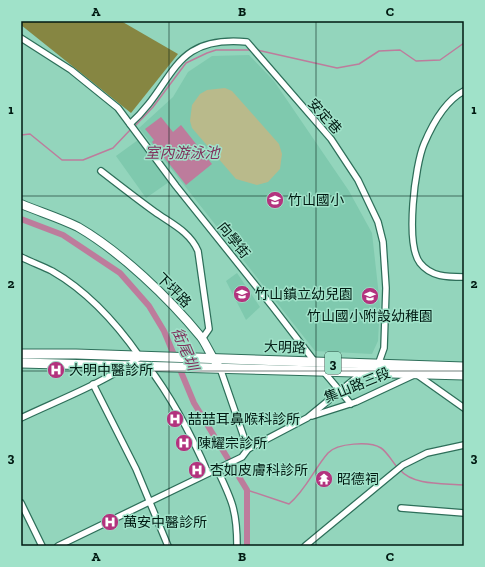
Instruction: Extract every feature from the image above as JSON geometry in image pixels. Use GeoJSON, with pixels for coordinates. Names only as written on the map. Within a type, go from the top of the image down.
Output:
{"type":"FeatureCollection","features":[{"type":"Feature","properties":{"kind":"main road","name":"3"},"geometry":{"type":"LineString","coordinates":[[21,354],[164,357],[202,363]]}},
{"type":"Feature","properties":{"kind":"main road","name":"大明路"},"geometry":{"type":"LineString","coordinates":[[202,363],[213,359],[380,364],[464,375]]}},
{"type":"Feature","properties":{"kind":"main road","name":"3"},"geometry":{"type":"LineString","coordinates":[[21,363],[170,367],[202,363]]}},
{"type":"Feature","properties":{"kind":"main road","name":"大明路"},"geometry":{"type":"LineString","coordinates":[[202,363],[220,368],[363,372],[464,367]]}},
{"type":"Feature","properties":{"kind":"street"},"geometry":{"type":"LineString","coordinates":[[21,38],[71,70],[92,86],[118,108],[130,124]]}},
{"type":"Feature","properties":{"kind":"street","name":"安定巷"},"geometry":{"type":"LineString","coordinates":[[130,124],[143,112],[177,64],[186,54],[206,44],[240,41],[247,42],[255,54],[331,139],[358,180],[378,222],[383,242],[386,288],[384,348],[380,364]]}},
{"type":"Feature","properties":{"kind":"street"},"geometry":{"type":"LineString","coordinates":[[464,91],[456,95],[444,110],[424,145],[416,184],[411,229],[412,242],[416,258],[420,264],[431,272],[444,277],[464,277]]}},
{"type":"Feature","properties":{"kind":"street","name":"向學街"},"geometry":{"type":"LineString","coordinates":[[130,124],[176,186],[272,306],[314,362]]}},
{"type":"Feature","properties":{"kind":"street"},"geometry":{"type":"LineString","coordinates":[[101,171],[155,212],[183,230],[195,244],[198,251],[209,329],[202,339]]}},
{"type":"Feature","properties":{"kind":"street","name":"下坪路"},"geometry":{"type":"LineString","coordinates":[[21,204],[77,227],[111,248],[136,271],[202,339],[213,359],[220,368],[248,449]]}},
{"type":"Feature","properties":{"kind":"street"},"geometry":{"type":"LineString","coordinates":[[21,257],[52,272],[76,288],[115,325],[166,390],[181,414],[208,473]]}},
{"type":"Feature","properties":{"kind":"street"},"geometry":{"type":"LineString","coordinates":[[21,418],[93,384],[127,366],[140,357]]}},
{"type":"Feature","properties":{"kind":"street","name":"集山路三段"},"geometry":{"type":"LineString","coordinates":[[217,470],[242,457],[248,449],[307,418],[342,391],[363,372],[380,364]]}},
{"type":"Feature","properties":{"kind":"street"},"geometry":{"type":"LineString","coordinates":[[417,370],[463,406]]}},
{"type":"Feature","properties":{"kind":"street","name":"集山路三段"},"geometry":{"type":"LineString","coordinates":[[307,418],[351,404],[417,370]]}},
{"type":"Feature","properties":{"kind":"street"},"geometry":{"type":"LineString","coordinates":[[323,371],[342,391],[351,404]]}},
{"type":"Feature","properties":{"kind":"street"},"geometry":{"type":"LineString","coordinates":[[93,384],[136,469],[168,546]]}},
{"type":"Feature","properties":{"kind":"street"},"geometry":{"type":"LineString","coordinates":[[310,545],[403,465],[427,453],[464,445]]}},
{"type":"Feature","properties":{"kind":"street"},"geometry":{"type":"LineString","coordinates":[[58,546],[217,470],[232,498],[236,513],[238,546]]}},
{"type":"Feature","properties":{"kind":"street"},"geometry":{"type":"LineString","coordinates":[[21,503],[42,546]]}},
{"type":"Feature","properties":{"kind":"street"},"geometry":{"type":"LineString","coordinates":[[401,508],[464,513]]}},
{"type":"Feature","properties":{"kind":"shaded area"},"geometry":{"type":"Polygon","coordinates":[[[22,21],[121,21],[178,54],[131,113],[21,25],[22,21]]]}},
{"type":"Feature","properties":{"kind":"shaded area","name":"竹山國小"},"geometry":{"type":"Polygon","coordinates":[[[249,55],[274,81],[349,191],[372,233],[380,305],[378,341],[372,354],[315,351],[139,128],[173,97],[188,72],[212,56],[249,55]]]}},
{"type":"Feature","properties":{"kind":"shaded area"},"geometry":{"type":"Polygon","coordinates":[[[225,88],[232,91],[279,144],[282,154],[280,169],[268,182],[257,185],[236,179],[192,128],[190,121],[192,105],[200,94],[207,90],[225,88]]]}},
{"type":"Feature","properties":{"kind":"shaded area"},"geometry":{"type":"Polygon","coordinates":[[[138,140],[169,182],[146,198],[116,156],[138,140]]]}},
{"type":"Feature","properties":{"kind":"shaded area","name":"竹山鎮立幼兒園"},"geometry":{"type":"Polygon","coordinates":[[[237,273],[260,307],[246,320],[226,281],[237,273]]]}},
{"type":"Feature","properties":{"kind":"water","name":"室內游泳池"},"geometry":{"type":"Polygon","coordinates":[[[161,117],[173,132],[181,125],[212,164],[186,185],[152,142],[154,140],[145,129],[161,117]]]}},
{"type":"Feature","properties":{"kind":"waterway"},"geometry":{"type":"LineString","coordinates":[[257,50],[337,68],[359,64],[379,51],[400,50],[416,61],[440,60],[464,43]]}},
{"type":"Feature","properties":{"kind":"waterway"},"geometry":{"type":"LineString","coordinates":[[134,127],[153,107],[186,63],[216,50],[251,50]]}},
{"type":"Feature","properties":{"kind":"waterway"},"geometry":{"type":"LineString","coordinates":[[21,135],[30,134],[62,160],[83,160],[113,148],[131,129]]}},
{"type":"Feature","properties":{"kind":"waterway","name":"街尾圳"},"geometry":{"type":"LineString","coordinates":[[21,219],[63,235],[120,273],[149,306],[164,331],[194,403],[247,490],[247,546]]}},
{"type":"Feature","properties":{"kind":"waterway"},"geometry":{"type":"LineString","coordinates":[[247,490],[289,504],[305,486],[328,453],[346,445],[369,444],[381,448],[397,467]]}},
{"type":"Feature","properties":{"kind":"waterway"},"geometry":{"type":"LineString","coordinates":[[400,470],[413,479],[421,481],[439,484],[464,485]]}},
{"type":"Feature","properties":{"kind":"place","name":"竹山國小"},"geometry":{"type":"Point","coordinates":[275,200]}},
{"type":"Feature","properties":{"kind":"place","name":"竹山鎮立幼兒園"},"geometry":{"type":"Point","coordinates":[242,294]}},
{"type":"Feature","properties":{"kind":"place","name":"竹山國小附設幼稚園"},"geometry":{"type":"Point","coordinates":[370,296]}},
{"type":"Feature","properties":{"kind":"place","name":"大明中醫診所"},"geometry":{"type":"Point","coordinates":[56,370]}},
{"type":"Feature","properties":{"kind":"place","name":"喆喆耳鼻喉科診所"},"geometry":{"type":"Point","coordinates":[175,419]}},
{"type":"Feature","properties":{"kind":"place","name":"陳耀宗診所"},"geometry":{"type":"Point","coordinates":[184,443]}},
{"type":"Feature","properties":{"kind":"place","name":"杏如皮膚科診所"},"geometry":{"type":"Point","coordinates":[197,470]}},
{"type":"Feature","properties":{"kind":"place","name":"昭德祠"},"geometry":{"type":"Point","coordinates":[324,479]}},
{"type":"Feature","properties":{"kind":"place","name":"萬安中醫診所"},"geometry":{"type":"Point","coordinates":[110,522]}}]}
